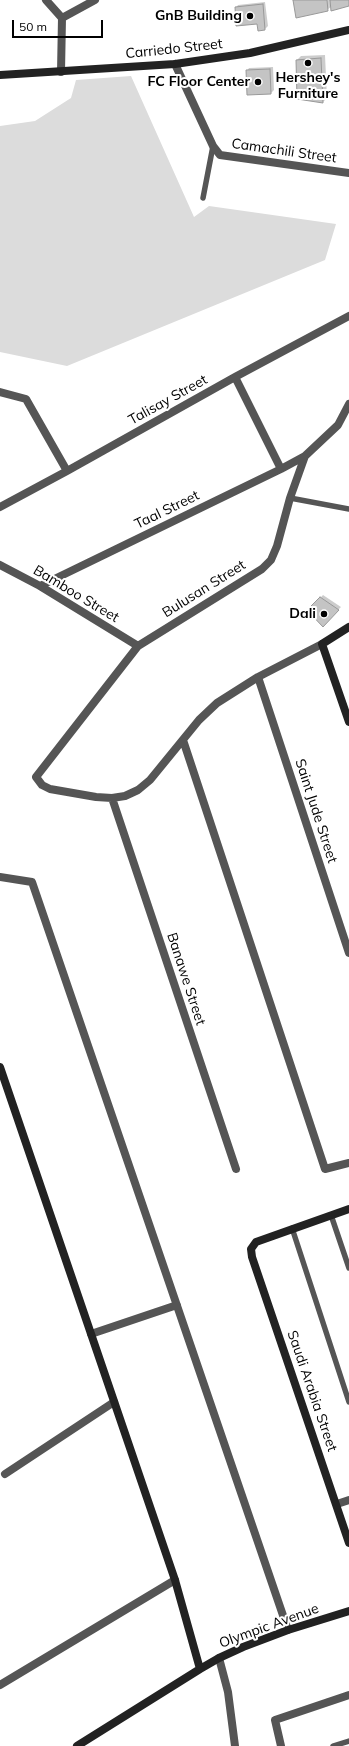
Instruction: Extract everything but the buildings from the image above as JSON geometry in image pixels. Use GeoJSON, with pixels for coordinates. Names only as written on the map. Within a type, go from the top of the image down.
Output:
{"type":"FeatureCollection","features":[{"type":"Feature","properties":{"kind":"street"},"geometry":{"type":"LineString","coordinates":[[46,0],[62,18],[61,72]]}},
{"type":"Feature","properties":{"kind":"street"},"geometry":{"type":"LineString","coordinates":[[62,18],[95,0]]}},
{"type":"Feature","properties":{"kind":"street","name":"Carriedo Street"},"geometry":{"type":"LineString","coordinates":[[0,75],[175,64],[250,53],[349,30]]}},
{"type":"Feature","properties":{"kind":"street","name":"Camachili Street"},"geometry":{"type":"LineString","coordinates":[[175,64],[213,146],[220,155],[349,173]]}},
{"type":"Feature","properties":{"kind":"street","name":"Talisay Street"},"geometry":{"type":"LineString","coordinates":[[0,506],[68,471],[235,377],[349,316]]}},
{"type":"Feature","properties":{"kind":"street"},"geometry":{"type":"LineString","coordinates":[[235,377],[282,469]]}},
{"type":"Feature","properties":{"kind":"street"},"geometry":{"type":"LineString","coordinates":[[0,392],[26,399],[68,471]]}},
{"type":"Feature","properties":{"kind":"street","name":"Bulusan Street"},"geometry":{"type":"LineString","coordinates":[[112,798],[81,795],[50,789],[42,785],[36,777],[138,646],[262,569],[271,560],[277,546],[290,498],[305,456],[338,425],[349,404]]}},
{"type":"Feature","properties":{"kind":"street","name":"Taal Street"},"geometry":{"type":"LineString","coordinates":[[40,586],[282,469],[305,456]]}},
{"type":"Feature","properties":{"kind":"street","name":"Bamboo Street"},"geometry":{"type":"LineString","coordinates":[[0,565],[40,586],[138,646]]}},
{"type":"Feature","properties":{"kind":"street"},"geometry":{"type":"LineString","coordinates":[[112,798],[125,796],[138,790],[150,780],[184,740],[198,720],[217,703],[258,677],[322,644],[349,627]]}},
{"type":"Feature","properties":{"kind":"street"},"geometry":{"type":"LineString","coordinates":[[322,644],[349,722]]}},
{"type":"Feature","properties":{"kind":"street","name":"Saint Jude Street"},"geometry":{"type":"LineString","coordinates":[[258,677],[349,953]]}},
{"type":"Feature","properties":{"kind":"street"},"geometry":{"type":"LineString","coordinates":[[184,740],[325,1169],[349,1163]]}},
{"type":"Feature","properties":{"kind":"street","name":"Banawe Street"},"geometry":{"type":"LineString","coordinates":[[112,798],[236,1169]]}},
{"type":"Feature","properties":{"kind":"street"},"geometry":{"type":"LineString","coordinates":[[0,877],[32,882],[288,1630]]}},
{"type":"Feature","properties":{"kind":"street"},"geometry":{"type":"LineString","coordinates":[[0,1067],[175,1580],[200,1669]]}},
{"type":"Feature","properties":{"kind":"street"},"geometry":{"type":"LineString","coordinates":[[292,1228],[349,1209]]}},
{"type":"Feature","properties":{"kind":"street","name":"Saudi Arabia Street"},"geometry":{"type":"LineString","coordinates":[[292,1228],[256,1242],[251,1249],[255,1265],[349,1543]]}},
{"type":"Feature","properties":{"kind":"street"},"geometry":{"type":"LineString","coordinates":[[91,1334],[177,1305]]}},
{"type":"Feature","properties":{"kind":"street"},"geometry":{"type":"LineString","coordinates":[[5,1474],[114,1402]]}},
{"type":"Feature","properties":{"kind":"street"},"geometry":{"type":"LineString","coordinates":[[337,1504],[349,1500]]}},
{"type":"Feature","properties":{"kind":"street"},"geometry":{"type":"LineString","coordinates":[[0,1685],[175,1580]]}},
{"type":"Feature","properties":{"kind":"street","name":"Olympic Avenue"},"geometry":{"type":"LineString","coordinates":[[77,1746],[220,1658],[288,1630],[349,1611]]}},
{"type":"Feature","properties":{"kind":"street"},"geometry":{"type":"LineString","coordinates":[[220,1658],[228,1692],[235,1746]]}},
{"type":"Feature","properties":{"kind":"street"},"geometry":{"type":"LineString","coordinates":[[281,1746],[276,1720],[349,1695]]}},
{"type":"Feature","properties":{"kind":"lane"},"geometry":{"type":"LineString","coordinates":[[203,198],[213,146]]}},
{"type":"Feature","properties":{"kind":"lane"},"geometry":{"type":"LineString","coordinates":[[290,498],[349,509]]}},
{"type":"Feature","properties":{"kind":"lane"},"geometry":{"type":"LineString","coordinates":[[331,1215],[349,1268]]}},
{"type":"Feature","properties":{"kind":"lane"},"geometry":{"type":"LineString","coordinates":[[292,1228],[349,1402]]}},
{"type":"Feature","properties":{"kind":"lane"},"geometry":{"type":"LineString","coordinates":[[333,1746],[349,1741]]}},
{"type":"Feature","properties":{"kind":"shaded area"},"geometry":{"type":"Polygon","coordinates":[[[131,76],[194,217],[209,206],[336,224],[325,260],[67,366],[0,352],[0,126],[35,121],[71,98],[76,80],[131,76]]]}},
{"type":"Feature","properties":{"kind":"place","name":"GnB Building"},"geometry":{"type":"Point","coordinates":[250,16]}},
{"type":"Feature","properties":{"kind":"place","name":"Hershey's Furniture"},"geometry":{"type":"Point","coordinates":[308,63]}},
{"type":"Feature","properties":{"kind":"place","name":"FC Floor Center"},"geometry":{"type":"Point","coordinates":[258,82]}},
{"type":"Feature","properties":{"kind":"place","name":"Dali"},"geometry":{"type":"Point","coordinates":[324,614]}}]}
